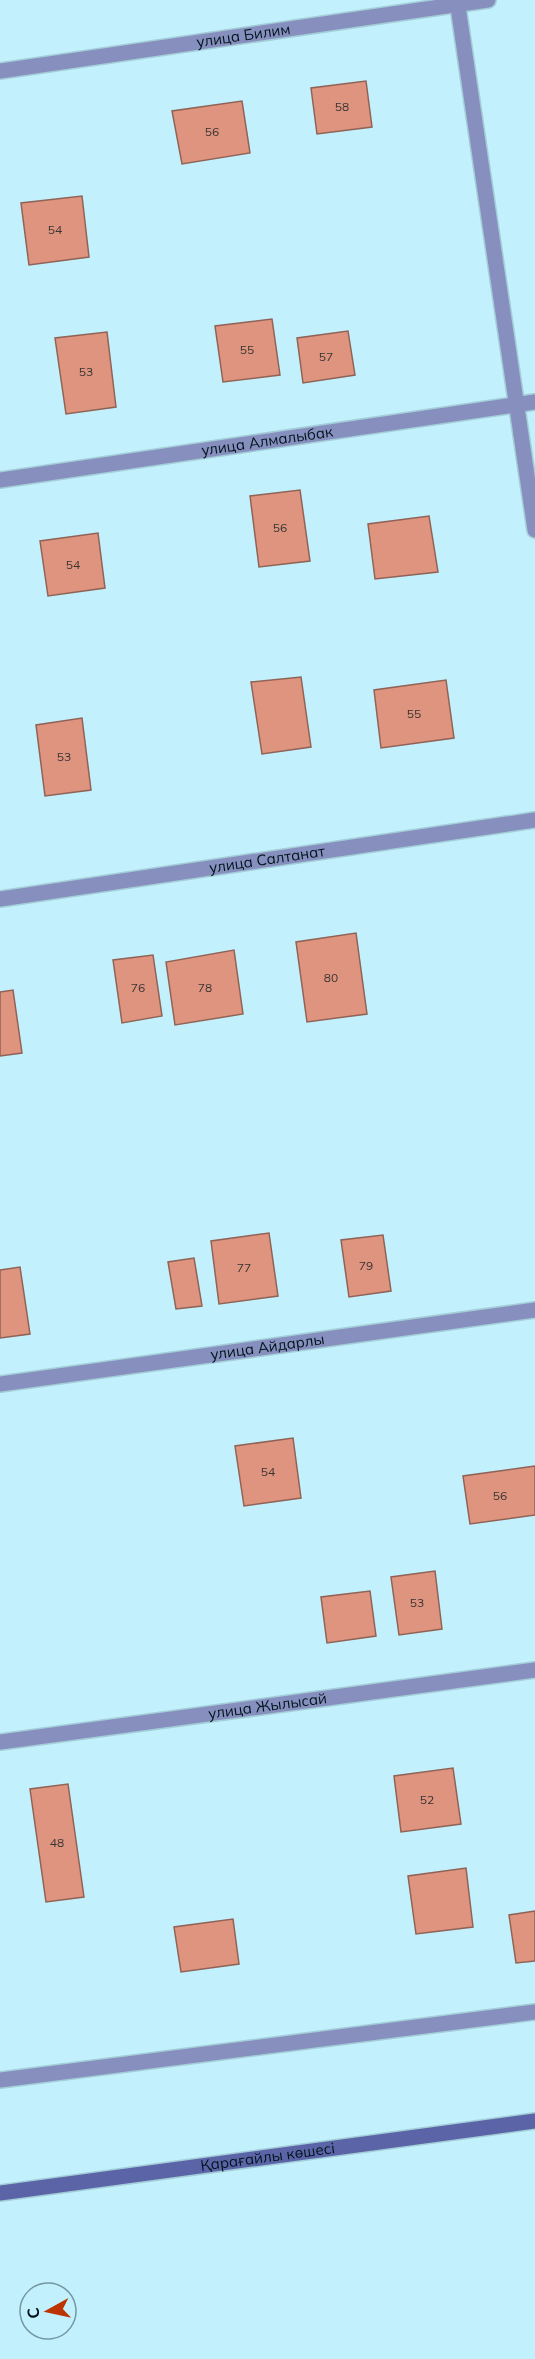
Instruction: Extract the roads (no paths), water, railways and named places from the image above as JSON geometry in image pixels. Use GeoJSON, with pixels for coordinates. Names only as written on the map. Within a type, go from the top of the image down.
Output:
{"type":"FeatureCollection","features":[{"type":"Feature","properties":{"kind":"street","name":"улица Билим"},"geometry":{"type":"LineString","coordinates":[[0,71],[457,2],[488,0]]}},
{"type":"Feature","properties":{"kind":"street"},"geometry":{"type":"LineString","coordinates":[[457,2],[535,530]]}},
{"type":"Feature","properties":{"kind":"street","name":"улица Алмалыбак"},"geometry":{"type":"LineString","coordinates":[[0,480],[535,402]]}},
{"type":"Feature","properties":{"kind":"street","name":"улица Салтанат"},"geometry":{"type":"LineString","coordinates":[[0,900],[535,820]]}},
{"type":"Feature","properties":{"kind":"street","name":"улица Айдарлы"},"geometry":{"type":"LineString","coordinates":[[0,1384],[535,1310]]}},
{"type":"Feature","properties":{"kind":"street","name":"улица Жылысай"},"geometry":{"type":"LineString","coordinates":[[0,1742],[535,1670]]}},
{"type":"Feature","properties":{"kind":"street"},"geometry":{"type":"LineString","coordinates":[[0,2080],[535,2012]]}},
{"type":"Feature","properties":{"kind":"street","name":"Қарағайлы көшесі"},"geometry":{"type":"LineString","coordinates":[[0,2193],[535,2121]]}}]}
